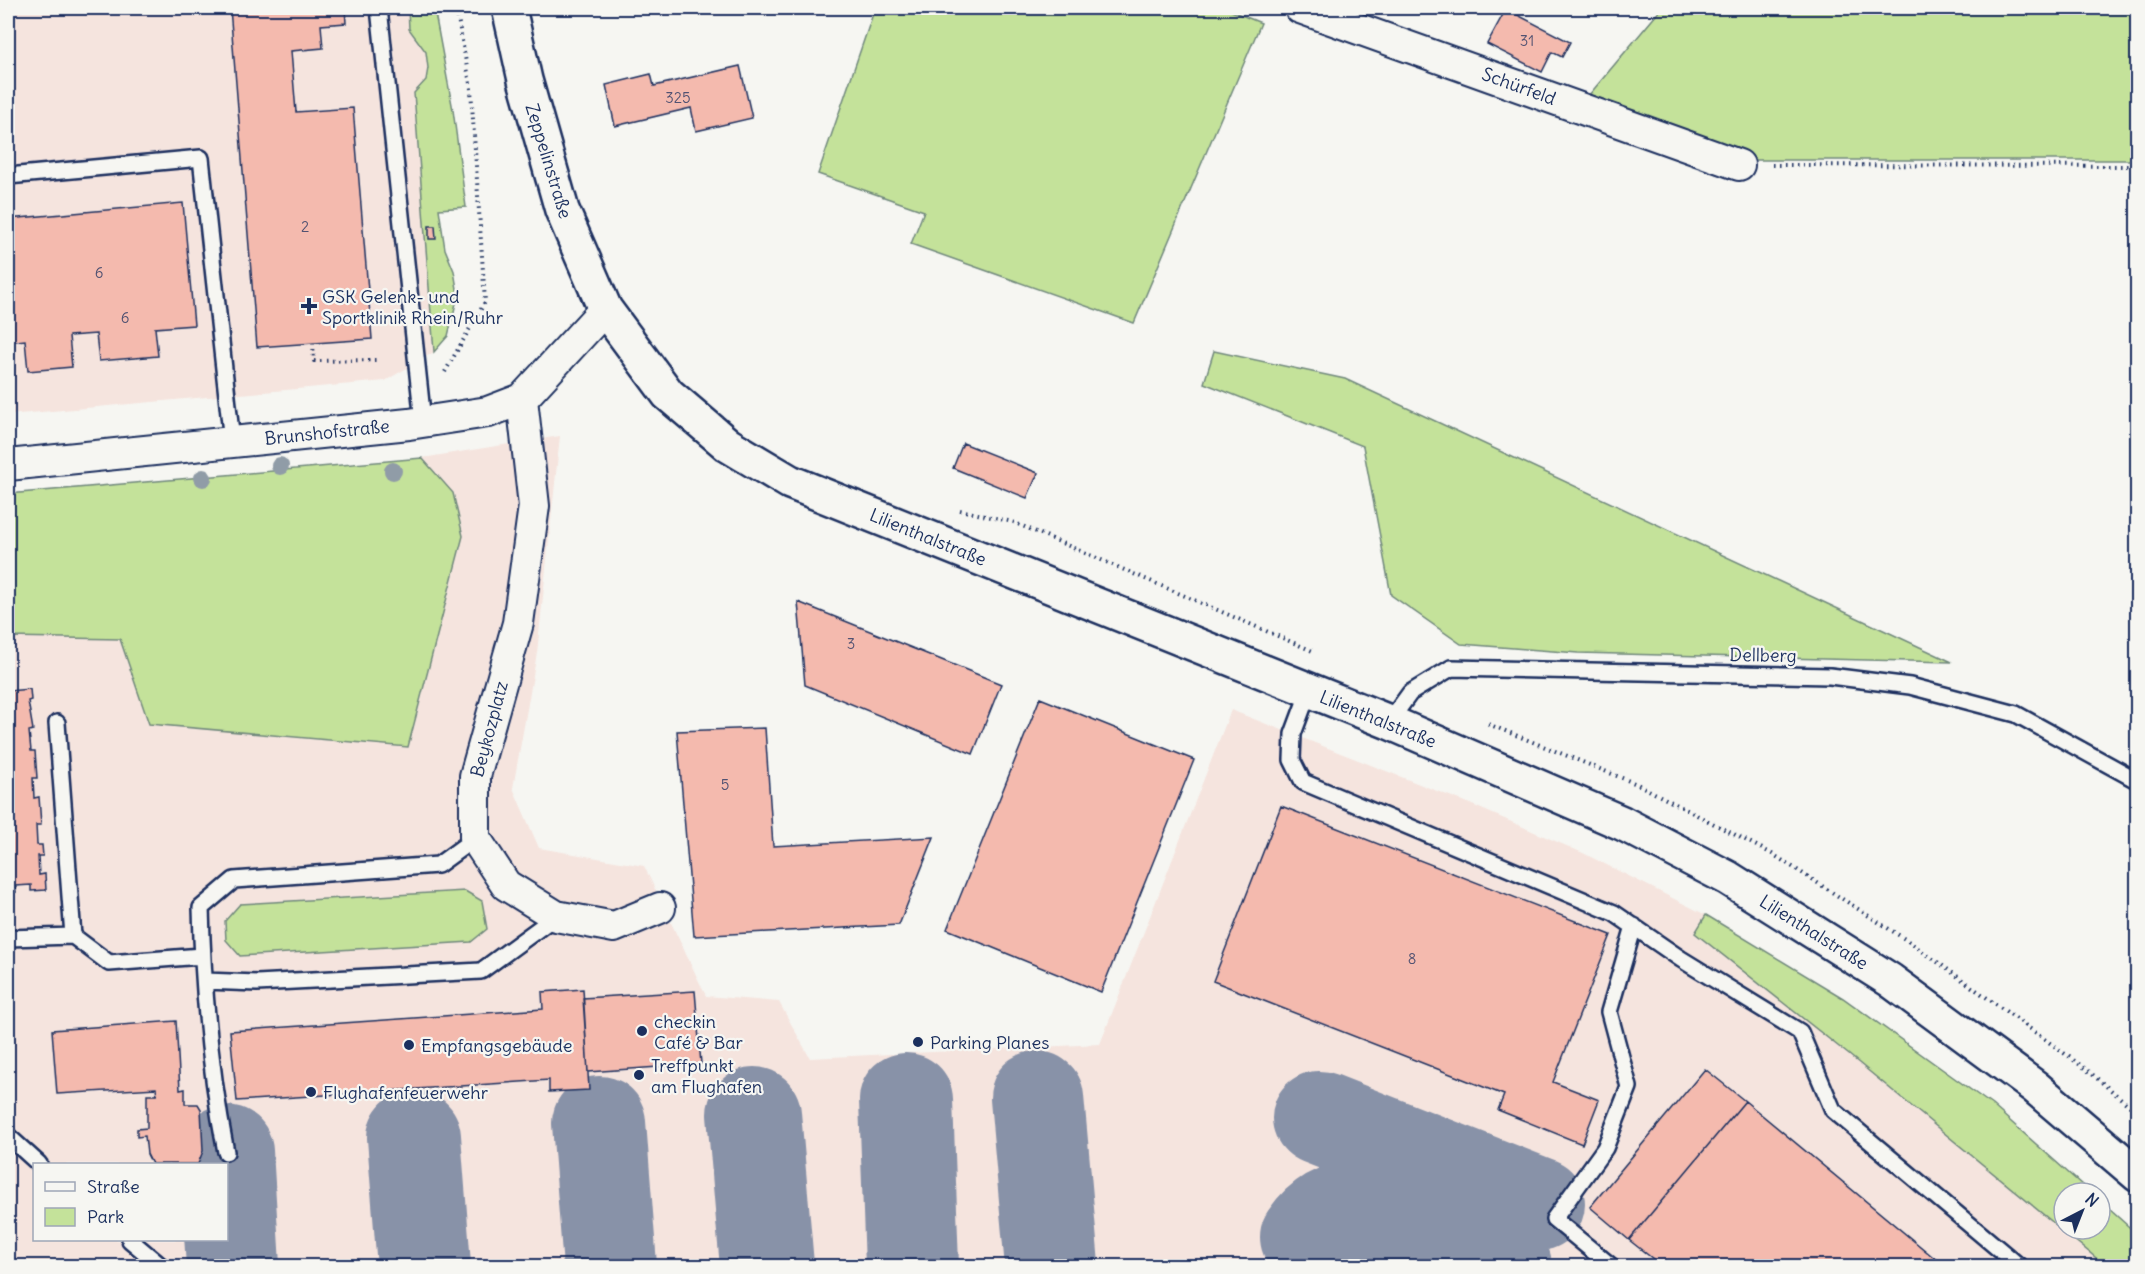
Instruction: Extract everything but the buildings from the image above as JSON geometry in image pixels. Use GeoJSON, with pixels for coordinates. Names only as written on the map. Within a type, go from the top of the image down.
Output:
{"type":"FeatureCollection","features":[{"type":"Feature","properties":{"kind":"main road","name":"Zeppelinstraße"},"geometry":{"type":"LineString","coordinates":[[509,8],[525,80],[562,210],[605,309]]}},
{"type":"Feature","properties":{"kind":"main road","name":"Lilienthalstraße"},"geometry":{"type":"LineString","coordinates":[[605,309],[668,394],[728,446],[790,482],[1389,723],[1622,823],[1728,878],[1890,980],[2036,1088],[2138,1175]]}},
{"type":"Feature","properties":{"kind":"street","name":"Schürfeld"},"geometry":{"type":"LineString","coordinates":[[1300,8],[1739,165]]}},
{"type":"Feature","properties":{"kind":"street","name":"Brunshofstraße"},"geometry":{"type":"LineString","coordinates":[[8,465],[423,422],[488,412],[522,399],[605,309]]}},
{"type":"Feature","properties":{"kind":"street","name":"Beykozplatz"},"geometry":{"type":"LineString","coordinates":[[475,838],[475,776],[518,623],[534,506],[522,399]]}},
{"type":"Feature","properties":{"kind":"street"},"geometry":{"type":"LineString","coordinates":[[475,838],[506,885],[556,916],[614,927],[660,908]]}},
{"type":"Feature","properties":{"kind":"lane"},"geometry":{"type":"LineString","coordinates":[[379,8],[423,422]]}},
{"type":"Feature","properties":{"kind":"lane"},"geometry":{"type":"LineString","coordinates":[[8,176],[201,158],[232,442]]}},
{"type":"Feature","properties":{"kind":"lane","name":"Dellberg"},"geometry":{"type":"LineString","coordinates":[[1389,723],[1410,693],[1451,668],[1830,676],[1910,686],[2016,714],[2138,781]]}},
{"type":"Feature","properties":{"kind":"lane"},"geometry":{"type":"LineString","coordinates":[[1309,691],[1293,743],[1292,760],[1303,782],[1614,913],[1681,959],[1800,1032],[1833,1110],[2019,1266]]}},
{"type":"Feature","properties":{"kind":"lane"},"geometry":{"type":"LineString","coordinates":[[57,723],[73,936]]}},
{"type":"Feature","properties":{"kind":"lane"},"geometry":{"type":"LineString","coordinates":[[226,1152],[216,1103],[202,956],[201,908],[234,880],[438,865],[475,838]]}},
{"type":"Feature","properties":{"kind":"lane"},"geometry":{"type":"LineString","coordinates":[[205,981],[257,983],[481,971],[556,916]]}},
{"type":"Feature","properties":{"kind":"lane"},"geometry":{"type":"LineString","coordinates":[[1611,1266],[1554,1219],[1605,1148],[1629,1087],[1609,1012],[1634,926]]}},
{"type":"Feature","properties":{"kind":"lane"},"geometry":{"type":"LineString","coordinates":[[8,938],[73,936],[109,963],[202,956]]}},
{"type":"Feature","properties":{"kind":"lane"},"geometry":{"type":"LineString","coordinates":[[8,1136],[38,1163]]}},
{"type":"Feature","properties":{"kind":"lane"},"geometry":{"type":"LineString","coordinates":[[132,1241],[160,1266]]}},
{"type":"Feature","properties":{"kind":"path"},"geometry":{"type":"LineString","coordinates":[[423,422],[453,353],[485,302],[471,89],[456,8]]}},
{"type":"Feature","properties":{"kind":"path"},"geometry":{"type":"LineString","coordinates":[[1739,165],[2138,166]]}},
{"type":"Feature","properties":{"kind":"path"},"geometry":{"type":"LineString","coordinates":[[313,343],[314,361],[379,360]]}},
{"type":"Feature","properties":{"kind":"shaded area"},"geometry":{"type":"Polygon","coordinates":[[[8,8],[408,8],[409,29],[426,52],[428,68],[426,80],[414,93],[434,352],[385,381],[8,415],[8,8]]]}},
{"type":"Feature","properties":{"kind":"shaded area"},"geometry":{"type":"Polygon","coordinates":[[[560,436],[537,653],[513,788],[539,848],[644,866],[706,996],[779,1002],[810,1058],[1100,1044],[1231,710],[1470,804],[1583,853],[1706,915],[1843,998],[1992,1106],[2077,1181],[2052,1181],[2052,1241],[2112,1241],[2112,1211],[2138,1234],[2137,1266],[8,1266],[8,494],[422,458],[560,436]]]}},
{"type":"Feature","properties":{"kind":"green space"},"geometry":{"type":"Polygon","coordinates":[[[408,8],[434,8],[453,110],[466,207],[439,209],[445,249],[454,271],[458,295],[448,336],[434,352],[414,93],[426,80],[428,68],[426,52],[409,29],[408,8]]]}},
{"type":"Feature","properties":{"kind":"green space"},"geometry":{"type":"Polygon","coordinates":[[[875,8],[1224,8],[1261,23],[1134,323],[911,244],[924,211],[818,174],[875,8]]]}},
{"type":"Feature","properties":{"kind":"green space"},"geometry":{"type":"Polygon","coordinates":[[[1662,8],[2137,8],[2137,160],[1746,160],[1584,101],[1662,8]]]}},
{"type":"Feature","properties":{"kind":"green space"},"geometry":{"type":"Polygon","coordinates":[[[1214,351],[1345,379],[1952,662],[1578,653],[1461,644],[1391,595],[1363,446],[1204,383],[1214,351]]]}},
{"type":"Feature","properties":{"kind":"green space"},"geometry":{"type":"Polygon","coordinates":[[[422,458],[453,493],[463,536],[408,747],[149,724],[120,639],[8,637],[8,494],[422,458]]]}},
{"type":"Feature","properties":{"kind":"green space"},"geometry":{"type":"Polygon","coordinates":[[[465,891],[482,901],[487,929],[471,942],[240,956],[226,940],[225,921],[240,904],[465,891]]]}},
{"type":"Feature","properties":{"kind":"green space"},"geometry":{"type":"Polygon","coordinates":[[[1706,915],[1843,998],[1992,1105],[2078,1181],[2052,1181],[2052,1222],[1848,1054],[1695,933],[1706,915]]]}},
{"type":"Feature","properties":{"kind":"green space"},"geometry":{"type":"Polygon","coordinates":[[[2112,1212],[2137,1234],[2137,1266],[2106,1266],[2076,1241],[2112,1241],[2112,1212]]]}},
{"type":"Feature","properties":{"kind":"taxiway"},"geometry":{"type":"LineString","coordinates":[[1037,1098],[1052,1266]]}},
{"type":"Feature","properties":{"kind":"taxiway"},"geometry":{"type":"LineString","coordinates":[[906,1100],[912,1266]]}},
{"type":"Feature","properties":{"kind":"taxiway"},"geometry":{"type":"LineString","coordinates":[[754,1114],[767,1266]]}},
{"type":"Feature","properties":{"kind":"taxiway"},"geometry":{"type":"LineString","coordinates":[[1319,1118],[1538,1204]]}},
{"type":"Feature","properties":{"kind":"taxiway"},"geometry":{"type":"LineString","coordinates":[[599,1123],[610,1266]]}},
{"type":"Feature","properties":{"kind":"taxiway"},"geometry":{"type":"LineString","coordinates":[[414,1137],[424,1266]]}},
{"type":"Feature","properties":{"kind":"taxiway"},"geometry":{"type":"LineString","coordinates":[[226,1152],[227,1163]]}},
{"type":"Feature","properties":{"kind":"taxiway"},"geometry":{"type":"LineString","coordinates":[[228,1185],[233,1266]]}},
{"type":"Feature","properties":{"kind":"taxiway"},"geometry":{"type":"LineString","coordinates":[[1307,1237],[1328,1216],[1341,1210],[1357,1208],[1505,1266]]}},
{"type":"Feature","properties":{"kind":"place","name":"GSK Gelenk- und Sportklinik Rhein/Ruhr"},"geometry":{"type":"Point","coordinates":[309,306]}},
{"type":"Feature","properties":{"kind":"place","name":"checkin Café & Bar"},"geometry":{"type":"Point","coordinates":[642,1031]}},
{"type":"Feature","properties":{"kind":"place","name":"Parking Planes"},"geometry":{"type":"Point","coordinates":[918,1042]}},
{"type":"Feature","properties":{"kind":"place","name":"Empfangsgebäude"},"geometry":{"type":"Point","coordinates":[409,1045]}},
{"type":"Feature","properties":{"kind":"place","name":"Treffpunkt am Flughafen"},"geometry":{"type":"Point","coordinates":[639,1075]}},
{"type":"Feature","properties":{"kind":"place","name":"Flughafenfeuerwehr"},"geometry":{"type":"Point","coordinates":[311,1092]}}]}
